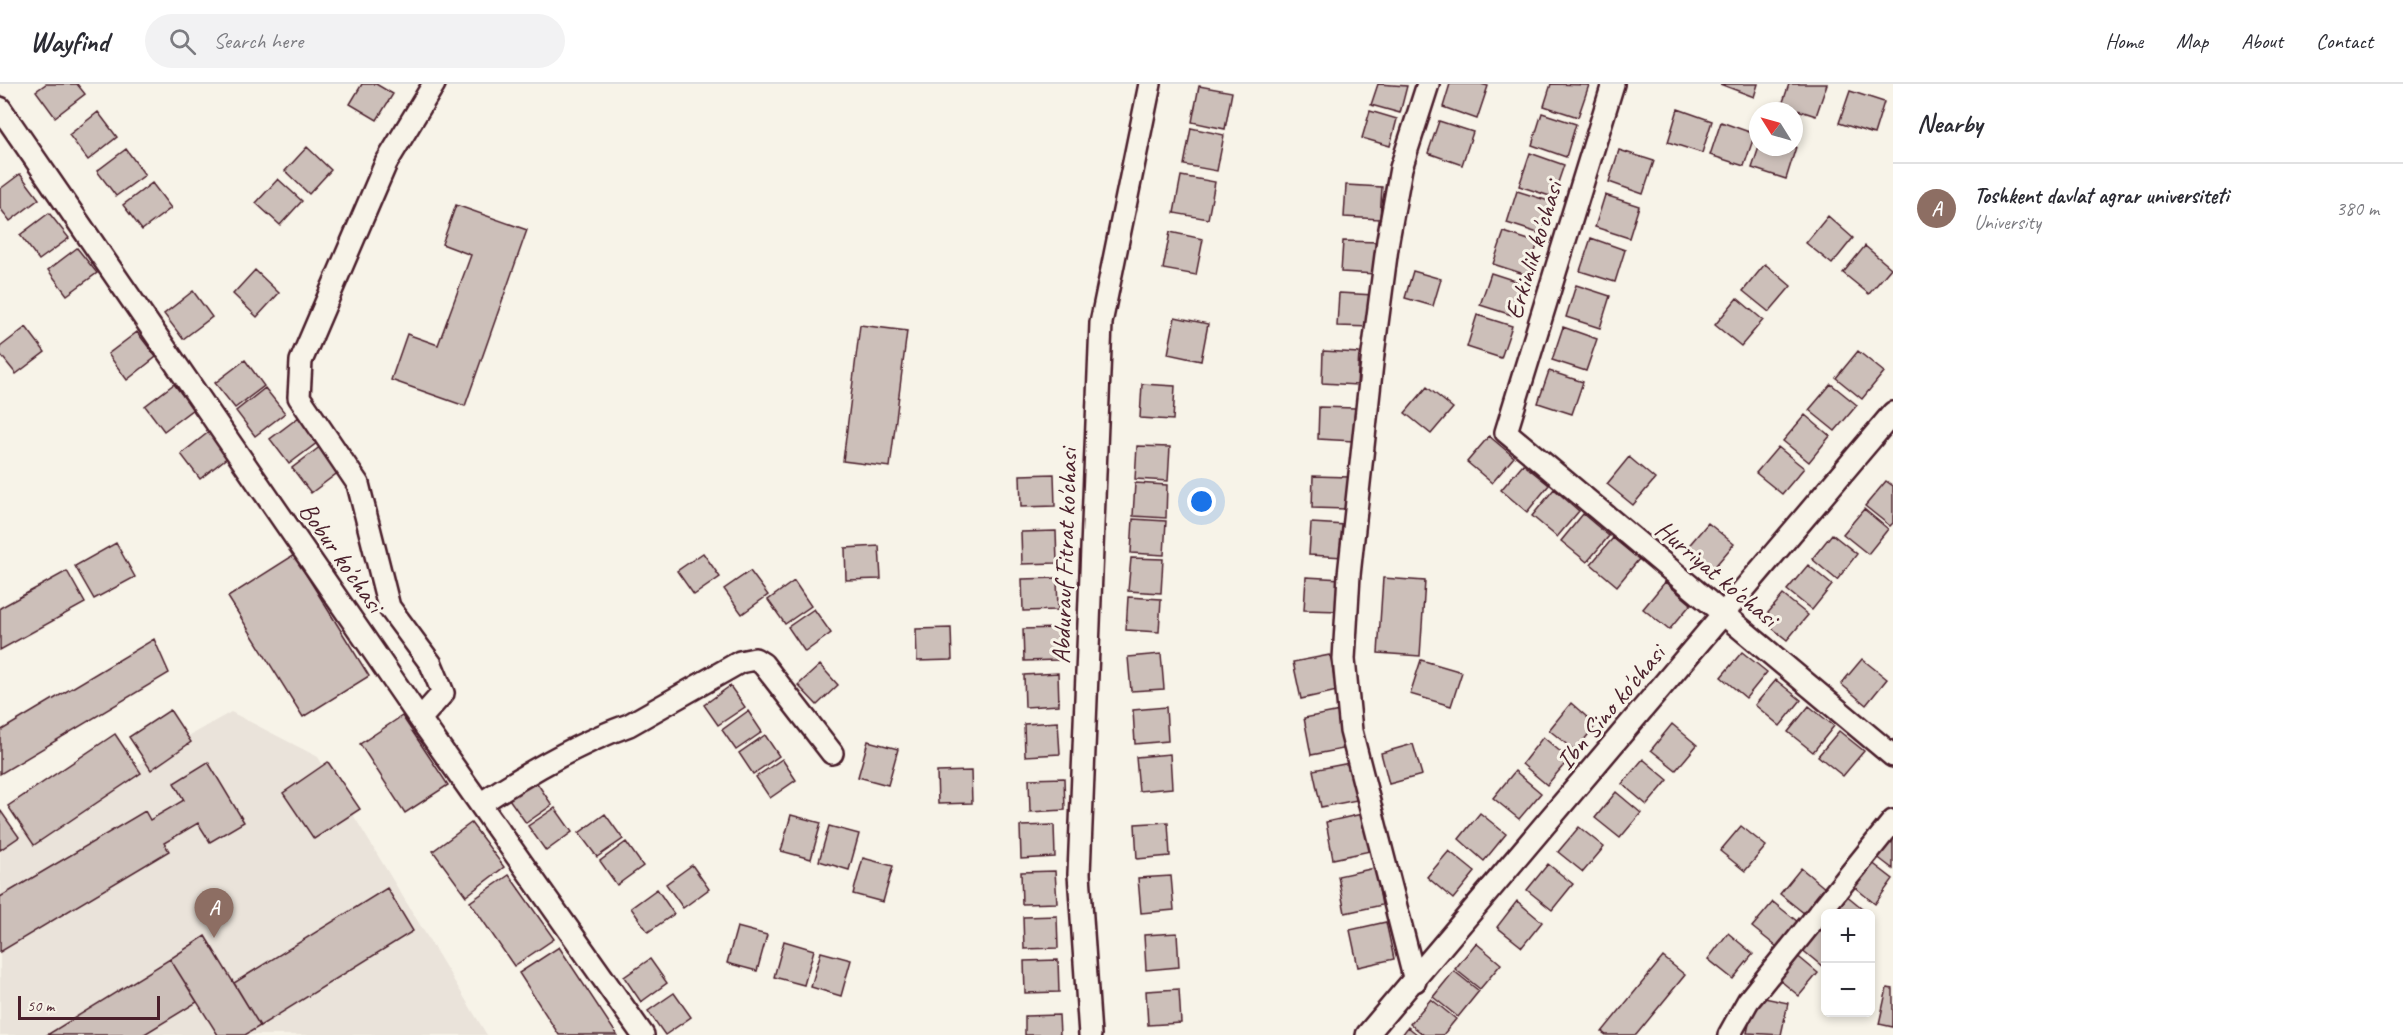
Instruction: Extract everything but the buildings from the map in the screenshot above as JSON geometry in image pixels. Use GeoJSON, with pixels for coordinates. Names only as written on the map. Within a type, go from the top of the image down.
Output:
{"type":"FeatureCollection","features":[{"type":"Feature","properties":{"kind":"street"},"geometry":{"type":"LineString","coordinates":[[420,719],[443,693],[432,664],[389,607],[358,484],[299,397],[301,361],[305,350],[386,163],[434,84]]}},
{"type":"Feature","properties":{"kind":"street","name":"Abdurauf Fitrat ko'chasi"},"geometry":{"type":"LineString","coordinates":[[1090,1035],[1078,874],[1101,323],[1150,84]]}},
{"type":"Feature","properties":{"kind":"street"},"geometry":{"type":"LineString","coordinates":[[1415,981],[1351,731],[1344,659],[1359,482],[1388,240],[1401,168],[1428,84]]}},
{"type":"Feature","properties":{"kind":"street","name":"Erkinlik ko'chasi"},"geometry":{"type":"LineString","coordinates":[[1506,432],[1613,84]]}},
{"type":"Feature","properties":{"kind":"street","name":"Bobur ko'chasi"},"geometry":{"type":"LineString","coordinates":[[0,108],[420,719],[643,1035]]}},
{"type":"Feature","properties":{"kind":"street","name":"Ibn Sino ko'chasi"},"geometry":{"type":"LineString","coordinates":[[1367,1035],[1893,413]]}},
{"type":"Feature","properties":{"kind":"street","name":"Hurriyat ko'chasi"},"geometry":{"type":"LineString","coordinates":[[1506,432],[1893,756]]}},
{"type":"Feature","properties":{"kind":"street"},"geometry":{"type":"LineString","coordinates":[[480,804],[536,768],[629,725],[740,662],[755,659],[763,664],[832,753]]}},
{"type":"Feature","properties":{"kind":"street"},"geometry":{"type":"LineString","coordinates":[[1729,1035],[1748,1001],[1893,821]]}},
{"type":"Feature","properties":{"kind":"shaded area"},"geometry":{"type":"Polygon","coordinates":[[[231,712],[318,757],[487,1035],[0,1035],[0,842],[231,712]]]}},
{"type":"Feature","properties":{"kind":"place","name":"Toshkent davlat agrar universiteti"},"geometry":{"type":"Point","coordinates":[214,938]}}]}
